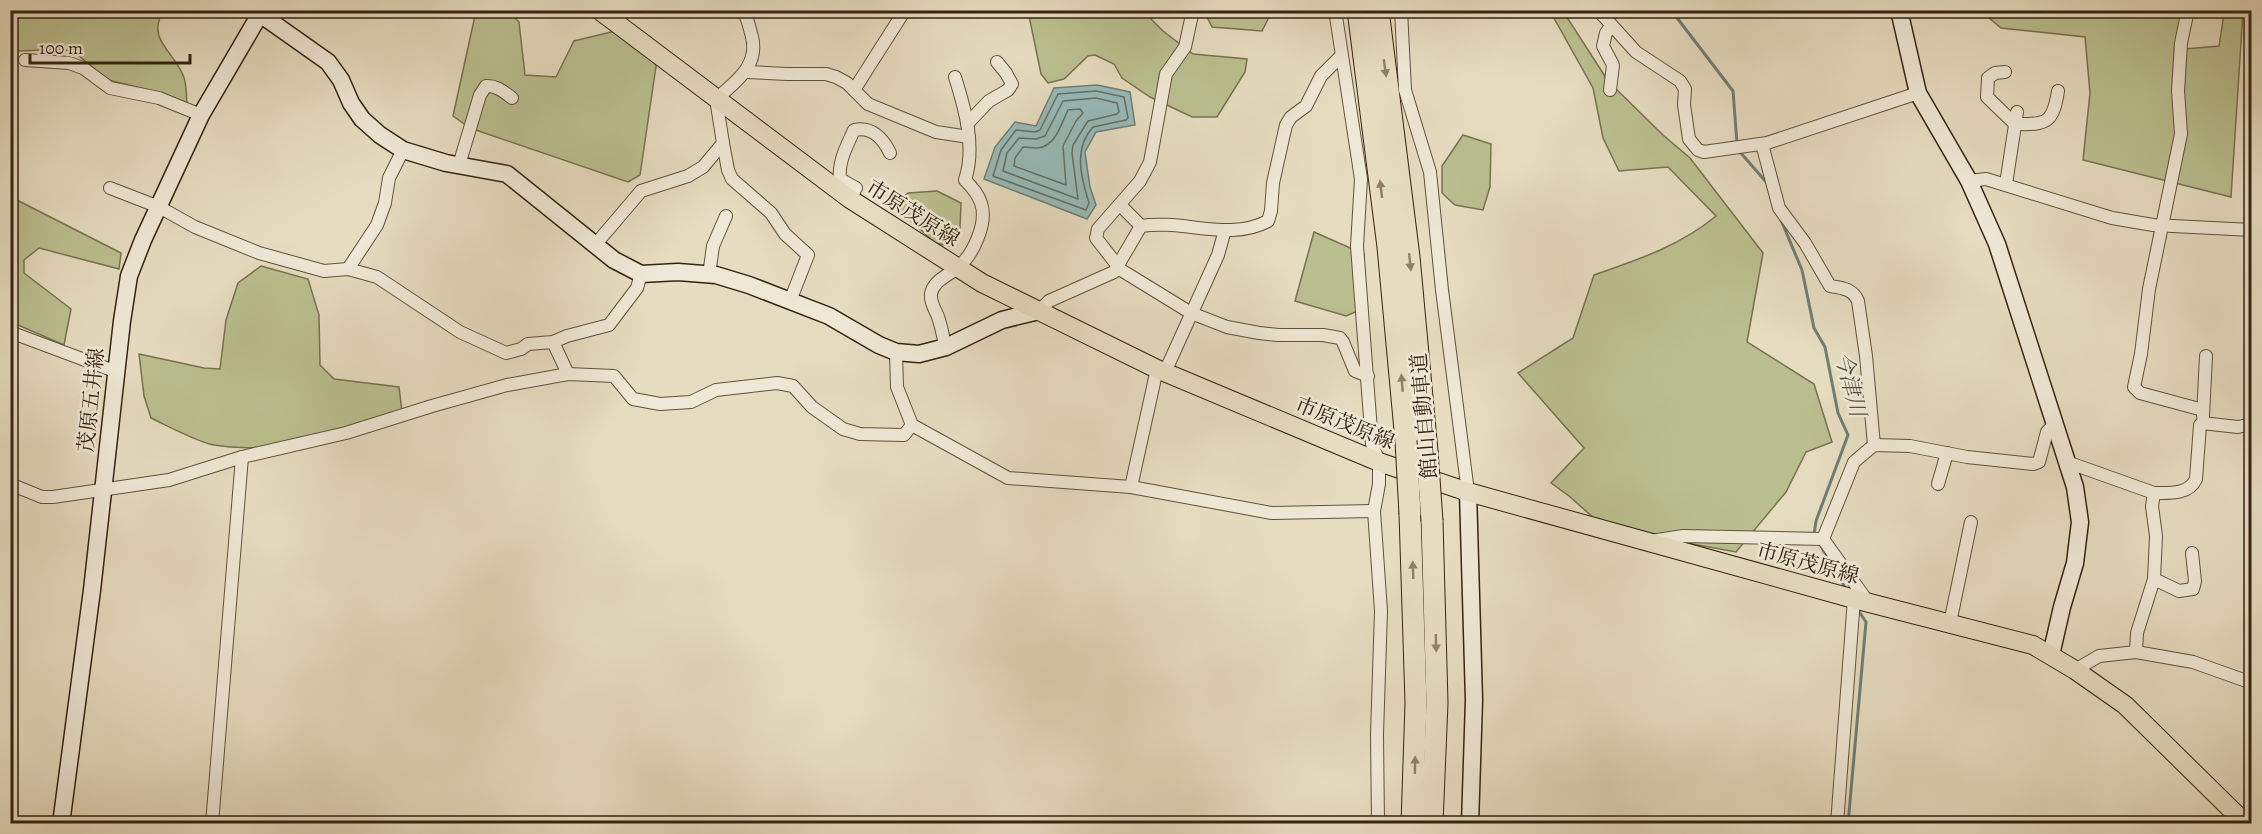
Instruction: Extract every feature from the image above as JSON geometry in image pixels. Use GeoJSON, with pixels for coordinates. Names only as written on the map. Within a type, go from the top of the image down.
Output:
{"type":"FeatureCollection","features":[{"type":"Feature","properties":{"kind":"highway","name":"館山自動車道"},"geometry":{"type":"LineString","coordinates":[[1358,10],[1388,247],[1406,441],[1416,703],[1412,824]]}},
{"type":"Feature","properties":{"kind":"highway","name":"館山自動車道"},"geometry":{"type":"LineString","coordinates":[[1378,10],[1409,257],[1432,521],[1437,703],[1432,824]]}},
{"type":"Feature","properties":{"kind":"main road","name":"市原茂原線"},"geometry":{"type":"LineString","coordinates":[[599,10],[850,199],[982,283],[1161,370],[1379,462],[1468,492],[1855,599],[2033,645],[2108,692],[2138,717],[2246,824]]}},
{"type":"Feature","properties":{"kind":"street"},"geometry":{"type":"LineString","coordinates":[[742,10],[753,40],[752,58],[747,72],[716,99],[723,143],[732,179],[771,213],[785,234],[808,255],[790,301]]}},
{"type":"Feature","properties":{"kind":"street"},"geometry":{"type":"LineString","coordinates":[[854,90],[905,10]]}},
{"type":"Feature","properties":{"kind":"street"},"geometry":{"type":"LineString","coordinates":[[1193,10],[1185,47],[1166,74],[1150,162],[1140,182],[1101,224],[1095,234],[1100,245],[1121,270],[1191,313],[1227,327],[1278,335],[1323,335],[1340,338],[1355,371],[1368,376]]}},
{"type":"Feature","properties":{"kind":"street"},"geometry":{"type":"LineString","coordinates":[[1335,10],[1361,179],[1357,246],[1372,444],[1379,462],[1379,484],[1374,511],[1380,611],[1377,734],[1378,824]]}},
{"type":"Feature","properties":{"kind":"street"},"geometry":{"type":"LineString","coordinates":[[1401,10],[1405,90],[1430,172],[1442,290],[1468,492],[1474,700],[1470,824]]}},
{"type":"Feature","properties":{"kind":"street"},"geometry":{"type":"LineString","coordinates":[[1598,10],[1636,52],[1680,81],[1685,89],[1684,105],[1689,139],[1698,150],[1720,151],[1762,144],[1918,93]]}},
{"type":"Feature","properties":{"kind":"street"},"geometry":{"type":"LineString","coordinates":[[1899,10],[1918,93],[1969,181],[1997,244],[2075,487],[2080,522],[2076,563],[2062,606],[2051,655]]}},
{"type":"Feature","properties":{"kind":"street"},"geometry":{"type":"LineString","coordinates":[[2188,10],[2181,43],[2178,91],[2181,134],[2149,289],[2141,354],[2134,387],[2140,393],[2203,410]]}},
{"type":"Feature","properties":{"kind":"street"},"geometry":{"type":"LineString","coordinates":[[259,12],[328,62],[362,118],[380,135],[403,150],[459,165],[507,174],[596,245],[626,267],[641,274],[678,272],[709,274],[749,285],[829,316],[879,345],[896,352],[919,354],[946,347],[1002,320],[1039,310],[1049,302],[1114,272],[1141,226]]}},
{"type":"Feature","properties":{"kind":"street","name":"茂原五井線"},"geometry":{"type":"LineString","coordinates":[[62,824],[129,276],[201,115],[259,12]]}},
{"type":"Feature","properties":{"kind":"street"},"geometry":{"type":"LineString","coordinates":[[1610,90],[1613,65],[1603,46],[1606,33],[1611,26]]}},
{"type":"Feature","properties":{"kind":"street"},"geometry":{"type":"LineString","coordinates":[[1120,205],[1141,226],[1164,224],[1225,230],[1258,226],[1268,221],[1273,183],[1286,125],[1291,117],[1306,106],[1321,76],[1341,56]]}},
{"type":"Feature","properties":{"kind":"street"},"geometry":{"type":"LineString","coordinates":[[25,60],[69,63],[83,68],[110,88],[159,98],[201,115]]}},
{"type":"Feature","properties":{"kind":"street"},"geometry":{"type":"LineString","coordinates":[[967,124],[989,101],[1008,90],[1012,84],[997,62]]}},
{"type":"Feature","properties":{"kind":"street"},"geometry":{"type":"LineString","coordinates":[[747,72],[826,74],[836,77],[868,104],[936,132],[969,137]]}},
{"type":"Feature","properties":{"kind":"street"},"geometry":{"type":"LineString","coordinates":[[2005,72],[1995,73],[1988,78],[1988,97],[2016,118],[2033,124],[2046,120],[2054,112],[2058,91]]}},
{"type":"Feature","properties":{"kind":"street"},"geometry":{"type":"LineString","coordinates":[[946,347],[939,319],[932,307],[932,294],[934,287],[941,279],[958,268],[971,250],[980,231],[983,217],[981,203],[965,180],[968,171],[969,137],[956,77]]}},
{"type":"Feature","properties":{"kind":"street"},"geometry":{"type":"LineString","coordinates":[[459,165],[480,94],[486,86],[492,85],[499,88],[512,98]]}},
{"type":"Feature","properties":{"kind":"street"},"geometry":{"type":"LineString","coordinates":[[2006,184],[2016,118]]}},
{"type":"Feature","properties":{"kind":"street"},"geometry":{"type":"LineString","coordinates":[[850,199],[856,188],[840,179],[839,171],[854,130],[872,131],[885,142],[890,153]]}},
{"type":"Feature","properties":{"kind":"street"},"geometry":{"type":"LineString","coordinates":[[596,245],[641,191],[688,176],[703,167],[723,143]]}},
{"type":"Feature","properties":{"kind":"street"},"geometry":{"type":"LineString","coordinates":[[1762,144],[1779,208],[1805,243],[1830,286],[1850,290],[1855,294],[1858,302],[1866,356],[1874,445]]}},
{"type":"Feature","properties":{"kind":"street"},"geometry":{"type":"LineString","coordinates":[[348,269],[377,225],[385,203],[388,178],[403,150]]}},
{"type":"Feature","properties":{"kind":"street"},"geometry":{"type":"LineString","coordinates":[[1969,181],[1986,179],[2006,184],[2112,218],[2163,225],[2252,230]]}},
{"type":"Feature","properties":{"kind":"street"},"geometry":{"type":"LineString","coordinates":[[110,188],[159,207],[195,226],[259,253],[324,271],[348,269],[386,281],[438,319],[506,353],[521,349],[528,344],[553,342],[609,325],[637,288],[641,274]]}},
{"type":"Feature","properties":{"kind":"street"},"geometry":{"type":"LineString","coordinates":[[709,274],[713,246],[726,216]]}},
{"type":"Feature","properties":{"kind":"street"},"geometry":{"type":"LineString","coordinates":[[1131,487],[1161,370],[1218,255],[1225,230]]}},
{"type":"Feature","properties":{"kind":"street"},"geometry":{"type":"LineString","coordinates":[[10,332],[117,372]]}},
{"type":"Feature","properties":{"kind":"street"},"geometry":{"type":"LineString","coordinates":[[553,342],[568,374]]}},
{"type":"Feature","properties":{"kind":"street"},"geometry":{"type":"LineString","coordinates":[[896,352],[897,387],[912,425],[1008,478],[1131,487],[1272,513],[1374,511]]}},
{"type":"Feature","properties":{"kind":"street"},"geometry":{"type":"LineString","coordinates":[[2067,462],[2154,493],[2184,491],[2193,485],[2196,479],[2202,423],[2206,356]]}},
{"type":"Feature","properties":{"kind":"street"},"geometry":{"type":"LineString","coordinates":[[10,484],[42,497],[53,498],[169,480],[242,457],[346,433],[507,385],[568,374],[614,376],[633,399],[660,404],[691,402],[716,390],[777,383],[792,386],[812,407],[843,429],[860,434],[904,435],[912,425]]}},
{"type":"Feature","properties":{"kind":"street"},"geometry":{"type":"LineString","coordinates":[[1823,539],[1854,462],[1874,445],[1910,446],[2033,464],[2039,462],[2047,432],[2056,422]]}},
{"type":"Feature","properties":{"kind":"street"},"geometry":{"type":"LineString","coordinates":[[2202,423],[2238,427],[2252,424]]}},
{"type":"Feature","properties":{"kind":"street"},"geometry":{"type":"LineString","coordinates":[[1938,484],[1947,453]]}},
{"type":"Feature","properties":{"kind":"street"},"geometry":{"type":"LineString","coordinates":[[212,824],[242,457]]}},
{"type":"Feature","properties":{"kind":"street"},"geometry":{"type":"LineString","coordinates":[[2136,652],[2137,633],[2154,579],[2156,536],[2152,506],[2154,493]]}},
{"type":"Feature","properties":{"kind":"street"},"geometry":{"type":"LineString","coordinates":[[1950,623],[1971,522]]}},
{"type":"Feature","properties":{"kind":"street"},"geometry":{"type":"LineString","coordinates":[[1648,542],[1659,538],[1683,536],[1823,539]]}},
{"type":"Feature","properties":{"kind":"street"},"geometry":{"type":"LineString","coordinates":[[1823,539],[1855,599],[1837,824]]}},
{"type":"Feature","properties":{"kind":"street"},"geometry":{"type":"LineString","coordinates":[[2154,579],[2180,591],[2193,589],[2195,581],[2192,553]]}},
{"type":"Feature","properties":{"kind":"street"},"geometry":{"type":"LineString","coordinates":[[2075,670],[2099,656],[2136,652],[2193,662],[2252,683]]}},
{"type":"Feature","properties":{"kind":"green space"},"geometry":{"type":"Polygon","coordinates":[[[11,11],[163,11],[159,21],[159,37],[183,75],[187,104],[157,92],[108,80],[79,56],[63,49],[19,51],[11,44],[11,11]]]}},
{"type":"Feature","properties":{"kind":"green space"},"geometry":{"type":"Polygon","coordinates":[[[476,11],[508,11],[519,22],[525,75],[556,77],[574,41],[615,31],[659,46],[640,175],[628,182],[470,128],[453,116],[476,11]]]}},
{"type":"Feature","properties":{"kind":"green space"},"geometry":{"type":"Polygon","coordinates":[[[1028,11],[1153,11],[1151,19],[1193,54],[1247,59],[1245,72],[1217,117],[1192,117],[1150,97],[1122,78],[1114,64],[1095,55],[1088,56],[1064,79],[1048,83],[1041,74],[1028,11]]]}},
{"type":"Feature","properties":{"kind":"green space"},"geometry":{"type":"Polygon","coordinates":[[[1204,11],[1272,11],[1262,31],[1212,27],[1204,11]]]}},
{"type":"Feature","properties":{"kind":"green space"},"geometry":{"type":"Polygon","coordinates":[[[1550,11],[1563,11],[1608,81],[1690,158],[1763,253],[1747,342],[1814,384],[1832,442],[1806,452],[1786,492],[1736,552],[1605,528],[1551,483],[1584,448],[1518,373],[1573,338],[1594,275],[1673,244],[1716,216],[1668,167],[1619,171],[1603,138],[1593,88],[1550,11]]]}},
{"type":"Feature","properties":{"kind":"green space"},"geometry":{"type":"Polygon","coordinates":[[[1981,11],[2184,11],[2174,50],[2219,46],[2224,14],[2231,11],[2243,11],[2231,197],[2083,160],[2090,93],[2085,37],[2001,28],[1981,11]]]}},
{"type":"Feature","properties":{"kind":"green space"},"geometry":{"type":"Polygon","coordinates":[[[1463,135],[1491,144],[1490,187],[1483,210],[1455,205],[1442,193],[1442,166],[1463,135]]]}},
{"type":"Feature","properties":{"kind":"green space"},"geometry":{"type":"Polygon","coordinates":[[[937,191],[961,203],[960,228],[953,247],[935,243],[893,204],[908,193],[937,191]]]}},
{"type":"Feature","properties":{"kind":"green space"},"geometry":{"type":"Polygon","coordinates":[[[11,197],[121,253],[119,269],[39,248],[24,260],[24,273],[71,309],[64,345],[11,322],[11,197]]]}},
{"type":"Feature","properties":{"kind":"green space"},"geometry":{"type":"Polygon","coordinates":[[[1314,232],[1364,254],[1360,310],[1346,316],[1295,301],[1314,232]]]}},
{"type":"Feature","properties":{"kind":"green space"},"geometry":{"type":"Polygon","coordinates":[[[261,266],[308,279],[319,315],[320,365],[334,379],[399,387],[402,412],[310,440],[238,448],[207,443],[151,418],[144,396],[139,354],[204,368],[220,369],[226,320],[238,283],[261,266]]]}},
{"type":"Feature","properties":{"kind":"water"},"geometry":{"type":"Polygon","coordinates":[[[1097,85],[1130,92],[1135,125],[1096,132],[1085,152],[1090,187],[1096,205],[1087,219],[984,179],[995,147],[1015,122],[1036,126],[1054,88],[1097,85]]]}},
{"type":"Feature","properties":{"kind":"waterway","name":"今津川"},"geometry":{"type":"LineString","coordinates":[[1671,10],[1733,91],[1737,143]]}},
{"type":"Feature","properties":{"kind":"waterway","name":"今津川"},"geometry":{"type":"LineString","coordinates":[[1740,152],[1767,183]]}},
{"type":"Feature","properties":{"kind":"waterway","name":"今津川"},"geometry":{"type":"LineString","coordinates":[[1781,220],[1802,270],[1814,328],[1825,347],[1838,413],[1848,435],[1816,521],[1814,535]]}},
{"type":"Feature","properties":{"kind":"waterway","name":"今津川"},"geometry":{"type":"LineString","coordinates":[[1819,543],[1846,589]]}},
{"type":"Feature","properties":{"kind":"waterway","name":"今津川"},"geometry":{"type":"LineString","coordinates":[[1848,824],[1866,622],[1858,610]]}}]}
